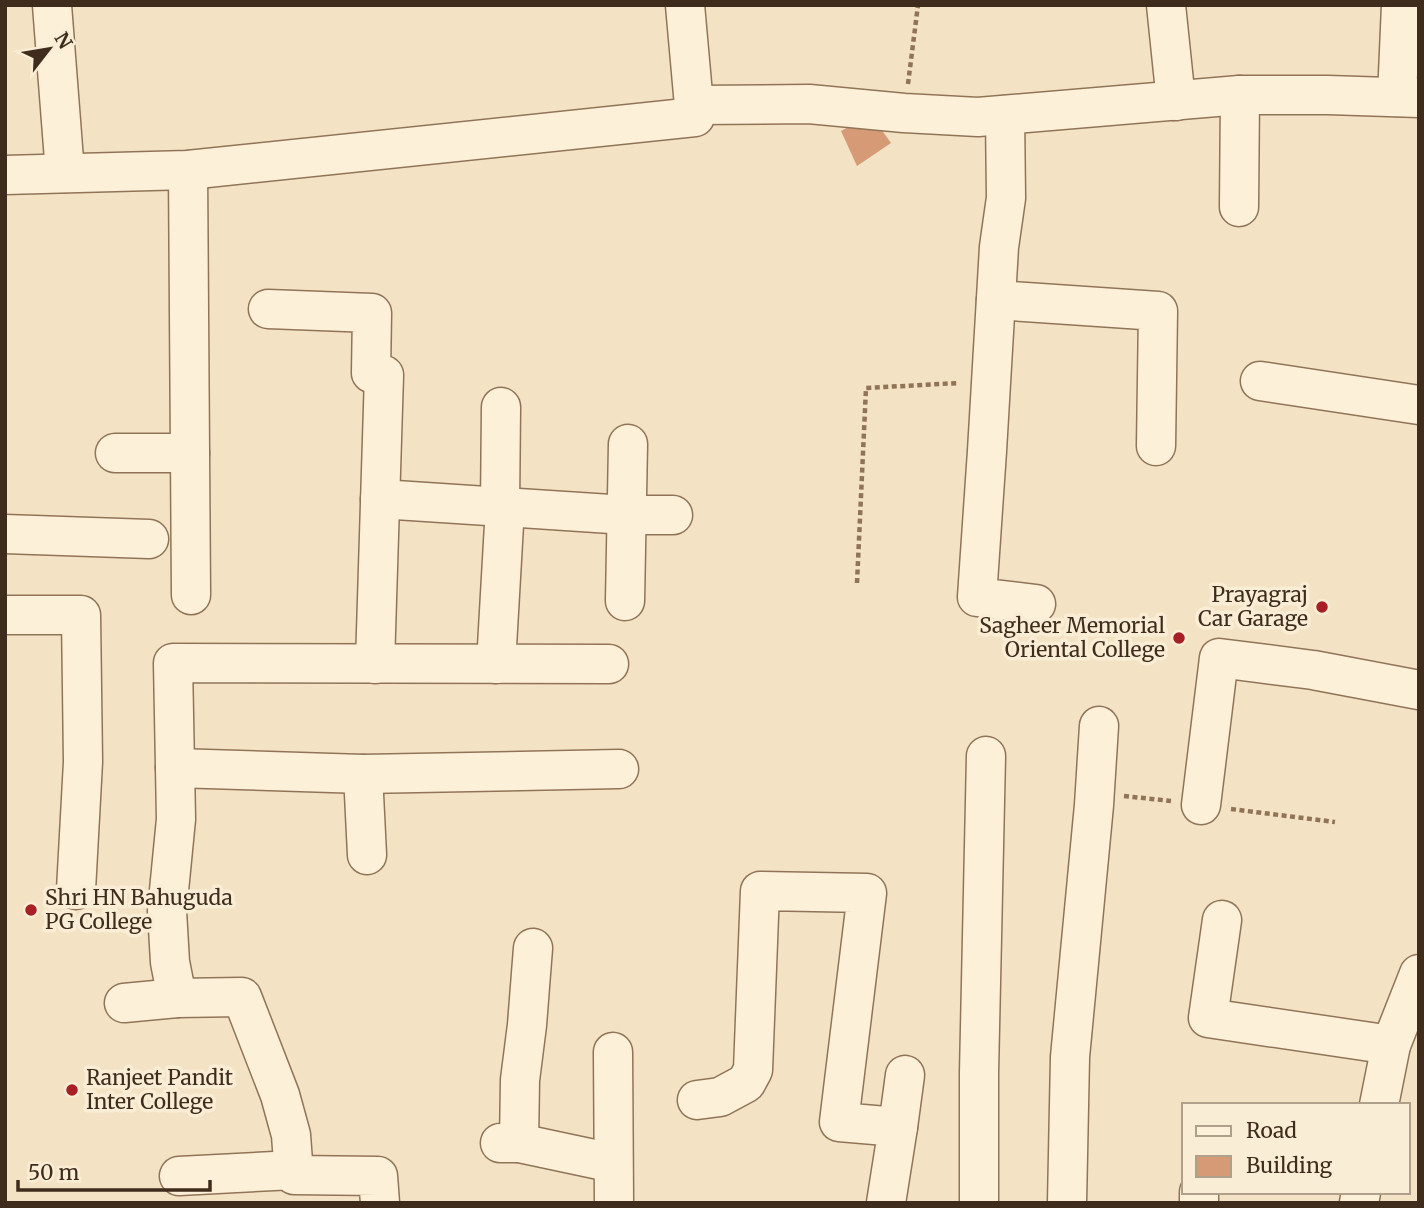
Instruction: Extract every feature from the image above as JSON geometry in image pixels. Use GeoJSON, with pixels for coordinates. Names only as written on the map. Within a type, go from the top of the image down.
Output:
{"type":"FeatureCollection","features":[{"type":"Feature","properties":{"kind":"street"},"geometry":{"type":"LineString","coordinates":[[52,5],[65,173]]}},
{"type":"Feature","properties":{"kind":"street"},"geometry":{"type":"LineString","coordinates":[[5,175],[188,170],[695,117],[685,5]]}},
{"type":"Feature","properties":{"kind":"street"},"geometry":{"type":"LineString","coordinates":[[1166,5],[1176,101]]}},
{"type":"Feature","properties":{"kind":"street"},"geometry":{"type":"LineString","coordinates":[[695,105],[809,104],[978,117],[1240,95],[1408,98],[1401,5]]}},
{"type":"Feature","properties":{"kind":"street"},"geometry":{"type":"LineString","coordinates":[[1239,207],[1240,95]]}},
{"type":"Feature","properties":{"kind":"street"},"geometry":{"type":"LineString","coordinates":[[1005,115],[1006,198],[999,247],[977,597],[1036,604]]}},
{"type":"Feature","properties":{"kind":"street"},"geometry":{"type":"LineString","coordinates":[[188,170],[191,595]]}},
{"type":"Feature","properties":{"kind":"street"},"geometry":{"type":"LineString","coordinates":[[996,300],[1158,311],[1156,446]]}},
{"type":"Feature","properties":{"kind":"street"},"geometry":{"type":"LineString","coordinates":[[268,309],[372,313],[371,373],[384,374],[375,664]]}},
{"type":"Feature","properties":{"kind":"street"},"geometry":{"type":"LineString","coordinates":[[1260,381],[1419,405]]}},
{"type":"Feature","properties":{"kind":"street"},"geometry":{"type":"LineString","coordinates":[[496,664],[503,507],[501,407]]}},
{"type":"Feature","properties":{"kind":"street"},"geometry":{"type":"LineString","coordinates":[[625,601],[628,444]]}},
{"type":"Feature","properties":{"kind":"street"},"geometry":{"type":"LineString","coordinates":[[115,453],[190,453]]}},
{"type":"Feature","properties":{"kind":"street"},"geometry":{"type":"LineString","coordinates":[[380,499],[626,516],[673,515]]}},
{"type":"Feature","properties":{"kind":"street"},"geometry":{"type":"LineString","coordinates":[[5,534],[149,539]]}},
{"type":"Feature","properties":{"kind":"street"},"geometry":{"type":"LineString","coordinates":[[5,615],[81,615],[83,762],[76,891]]}},
{"type":"Feature","properties":{"kind":"street"},"geometry":{"type":"LineString","coordinates":[[1201,805],[1219,658],[1312,670],[1419,690]]}},
{"type":"Feature","properties":{"kind":"street"},"geometry":{"type":"LineString","coordinates":[[177,998],[170,962],[167,911],[176,819],[173,663],[609,664]]}},
{"type":"Feature","properties":{"kind":"street"},"geometry":{"type":"LineString","coordinates":[[1067,1203],[1070,1057],[1099,726]]}},
{"type":"Feature","properties":{"kind":"street"},"geometry":{"type":"LineString","coordinates":[[979,1203],[986,755]]}},
{"type":"Feature","properties":{"kind":"street"},"geometry":{"type":"LineString","coordinates":[[176,768],[363,774],[619,769]]}},
{"type":"Feature","properties":{"kind":"street"},"geometry":{"type":"LineString","coordinates":[[363,774],[367,855]]}},
{"type":"Feature","properties":{"kind":"street"},"geometry":{"type":"LineString","coordinates":[[697,1100],[720,1097],[737,1088],[746,1083],[753,1070],[760,891],[867,893],[839,1122],[898,1127]]}},
{"type":"Feature","properties":{"kind":"street"},"geometry":{"type":"LineString","coordinates":[[1222,920],[1208,1018],[1391,1045]]}},
{"type":"Feature","properties":{"kind":"street"},"geometry":{"type":"LineString","coordinates":[[533,948],[527,1025],[510,1143],[613,1163]]}},
{"type":"Feature","properties":{"kind":"street"},"geometry":{"type":"LineString","coordinates":[[1379,1103],[1391,1045],[1419,974]]}},
{"type":"Feature","properties":{"kind":"street"},"geometry":{"type":"LineString","coordinates":[[124,1003],[177,998],[242,998],[280,1095],[291,1135],[294,1175],[378,1177],[380,1203]]}},
{"type":"Feature","properties":{"kind":"street"},"geometry":{"type":"LineString","coordinates":[[613,1052],[614,1203]]}},
{"type":"Feature","properties":{"kind":"street"},"geometry":{"type":"LineString","coordinates":[[886,1203],[905,1075]]}},
{"type":"Feature","properties":{"kind":"street"},"geometry":{"type":"LineString","coordinates":[[179,1176],[294,1170]]}},
{"type":"Feature","properties":{"kind":"path"},"geometry":{"type":"LineString","coordinates":[[904,113],[918,5]]}},
{"type":"Feature","properties":{"kind":"path"},"geometry":{"type":"LineString","coordinates":[[857,583],[866,388],[992,381]]}},
{"type":"Feature","properties":{"kind":"building"},"geometry":{"type":"Polygon","coordinates":[[[871,115],[891,143],[857,166],[841,131],[871,115]]]}},
{"type":"Feature","properties":{"kind":"place","name":"Prayagraj Car Garage"},"geometry":{"type":"Point","coordinates":[1322,607]}},
{"type":"Feature","properties":{"kind":"place","name":"Sagheer Memorial Oriental College"},"geometry":{"type":"Point","coordinates":[1179,638]}},
{"type":"Feature","properties":{"kind":"place","name":"Shri HN Bahuguda PG College"},"geometry":{"type":"Point","coordinates":[31,910]}},
{"type":"Feature","properties":{"kind":"place","name":"Ranjeet Pandit Inter College"},"geometry":{"type":"Point","coordinates":[72,1090]}}]}
